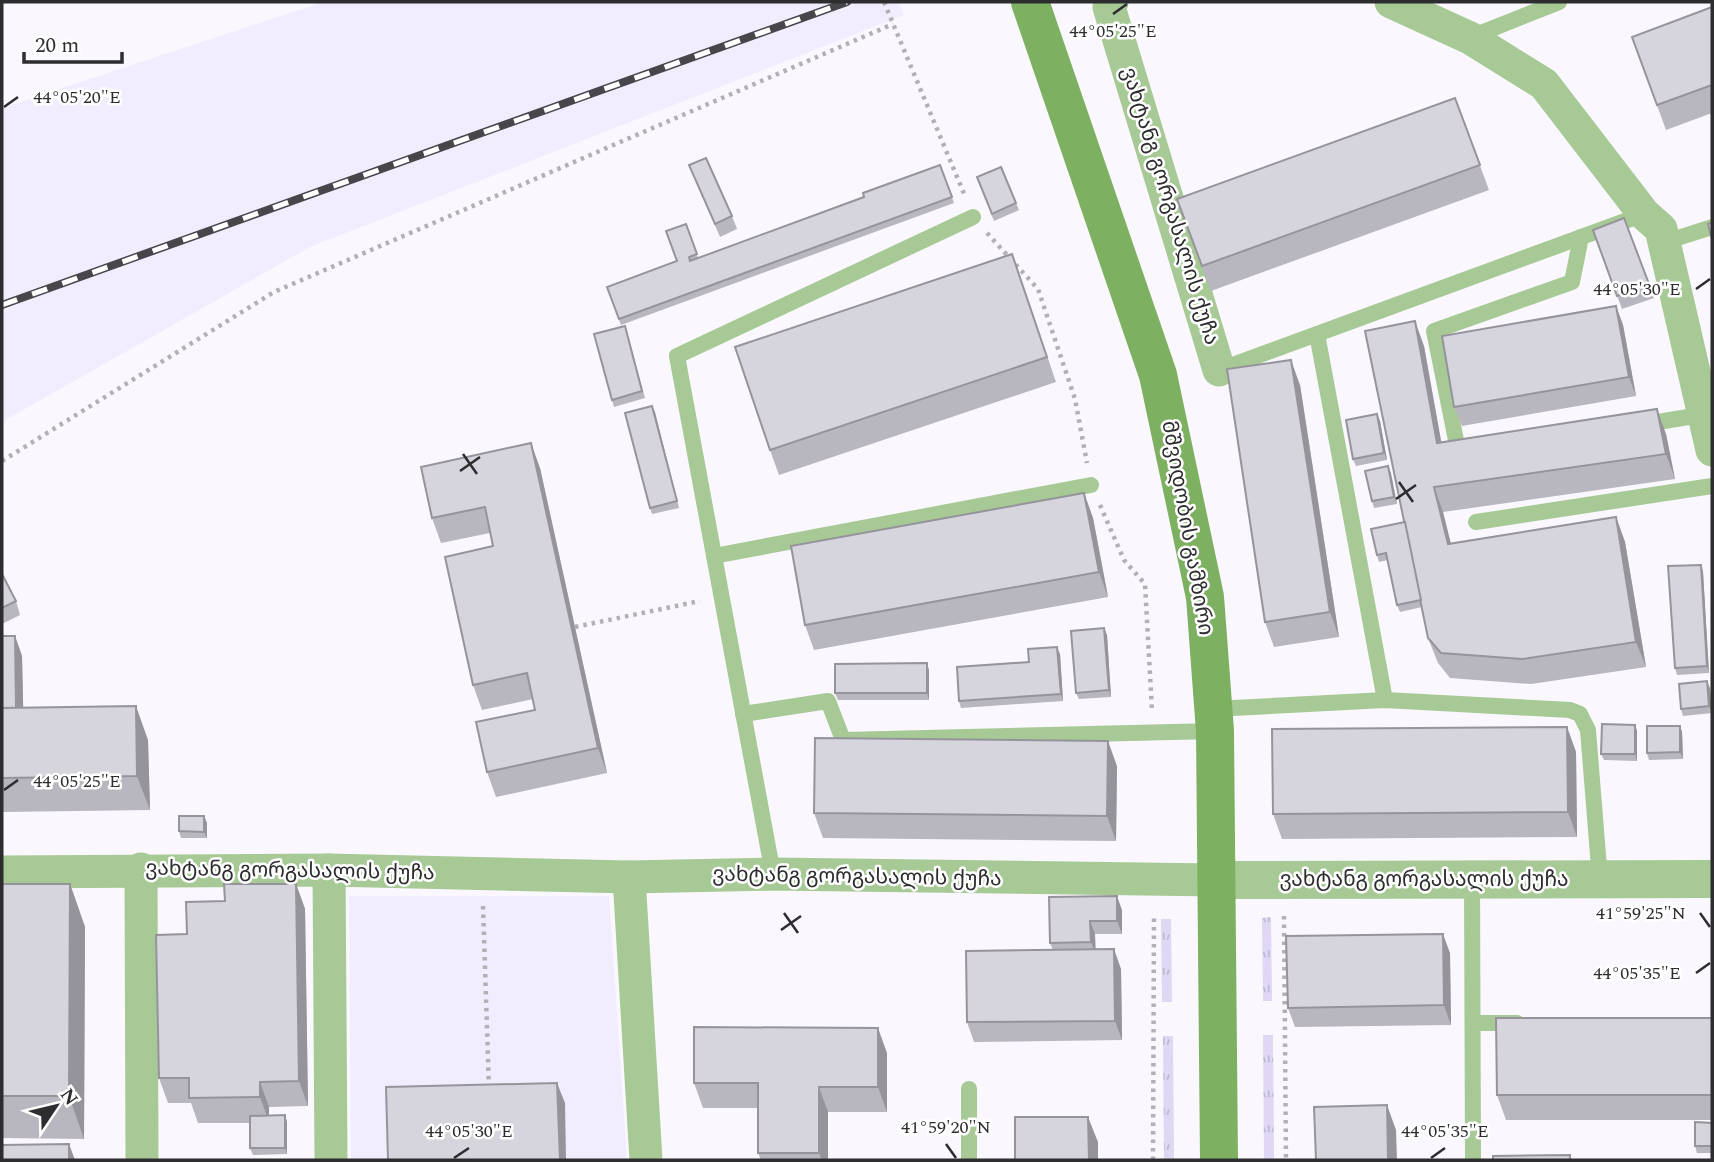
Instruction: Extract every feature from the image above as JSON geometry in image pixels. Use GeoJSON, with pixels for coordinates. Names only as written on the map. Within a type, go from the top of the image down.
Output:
{"type":"FeatureCollection","features":[{"type":"Feature","properties":{"kind":"main road","name":"მშვიდობის გამზირი"},"geometry":{"type":"LineString","coordinates":[[1030,2],[1158,375],[1205,597],[1214,720],[1219,1160]]}},
{"type":"Feature","properties":{"kind":"street","name":"ვახტანგ გორგასალის ქუჩა"},"geometry":{"type":"LineString","coordinates":[[1112,2],[1109,7],[1219,370]]}},
{"type":"Feature","properties":{"kind":"street"},"geometry":{"type":"LineString","coordinates":[[1391,2],[1470,38],[1544,84],[1644,214],[1661,229],[1706,414],[1712,450]]}},
{"type":"Feature","properties":{"kind":"street","name":"ვახტანგ გორგასალის ქუჩა"},"geometry":{"type":"LineString","coordinates":[[2,872],[141,869],[629,877],[773,874],[1216,880],[1712,879]]}},
{"type":"Feature","properties":{"kind":"street"},"geometry":{"type":"LineString","coordinates":[[141,869],[142,1160]]}},
{"type":"Feature","properties":{"kind":"street"},"geometry":{"type":"LineString","coordinates":[[330,870],[331,1160]]}},
{"type":"Feature","properties":{"kind":"street"},"geometry":{"type":"LineString","coordinates":[[629,877],[646,1160]]}},
{"type":"Feature","properties":{"kind":"lane"},"geometry":{"type":"LineString","coordinates":[[1470,38],[1559,2]]}},
{"type":"Feature","properties":{"kind":"lane"},"geometry":{"type":"LineString","coordinates":[[1219,370],[1644,214]]}},
{"type":"Feature","properties":{"kind":"lane"},"geometry":{"type":"LineString","coordinates":[[773,874],[677,356],[973,217]]}},
{"type":"Feature","properties":{"kind":"lane"},"geometry":{"type":"LineString","coordinates":[[1665,242],[1712,227]]}},
{"type":"Feature","properties":{"kind":"lane"},"geometry":{"type":"LineString","coordinates":[[1486,450],[1458,455],[1434,331],[1572,282],[1581,237]]}},
{"type":"Feature","properties":{"kind":"lane"},"geometry":{"type":"LineString","coordinates":[[1317,334],[1385,700]]}},
{"type":"Feature","properties":{"kind":"lane"},"geometry":{"type":"LineString","coordinates":[[1623,428],[1706,414]]}},
{"type":"Feature","properties":{"kind":"lane"},"geometry":{"type":"LineString","coordinates":[[714,556],[1091,485]]}},
{"type":"Feature","properties":{"kind":"lane"},"geometry":{"type":"LineString","coordinates":[[1476,522],[1712,486]]}},
{"type":"Feature","properties":{"kind":"lane"},"geometry":{"type":"LineString","coordinates":[[743,714],[828,701],[843,740],[1214,720],[1385,700],[1570,710],[1580,714],[1588,730],[1600,880]]}},
{"type":"Feature","properties":{"kind":"lane"},"geometry":{"type":"LineString","coordinates":[[1472,879],[1473,1160]]}},
{"type":"Feature","properties":{"kind":"lane"},"geometry":{"type":"LineString","coordinates":[[1473,1023],[1539,1023]]}},
{"type":"Feature","properties":{"kind":"lane"},"geometry":{"type":"LineString","coordinates":[[969,1089],[969,1160]]}},
{"type":"Feature","properties":{"kind":"path"},"geometry":{"type":"LineString","coordinates":[[884,2],[973,217]]}},
{"type":"Feature","properties":{"kind":"path"},"geometry":{"type":"LineString","coordinates":[[2,461],[274,292],[893,24]]}},
{"type":"Feature","properties":{"kind":"path"},"geometry":{"type":"LineString","coordinates":[[575,627],[721,596]]}},
{"type":"Feature","properties":{"kind":"path"},"geometry":{"type":"LineString","coordinates":[[482,874],[489,1091]]}},
{"type":"Feature","properties":{"kind":"path"},"geometry":{"type":"LineString","coordinates":[[1153,1160],[1154,915]]}},
{"type":"Feature","properties":{"kind":"path"},"geometry":{"type":"LineString","coordinates":[[1284,916],[1286,1160]]}},
{"type":"Feature","properties":{"kind":"shaded area"},"geometry":{"type":"Polygon","coordinates":[[[323,2],[899,2],[904,15],[310,247],[2,422],[2,108],[323,2]]]}},
{"type":"Feature","properties":{"kind":"shaded area"},"geometry":{"type":"Polygon","coordinates":[[[349,896],[609,896],[627,1160],[351,1160],[349,896]]]}},
{"type":"Feature","properties":{"kind":"green space"},"geometry":{"type":"Polygon","coordinates":[[[1271,917],[1272,1001],[1263,1001],[1262,918],[1271,917]]]}},
{"type":"Feature","properties":{"kind":"green space"},"geometry":{"type":"Polygon","coordinates":[[[1161,919],[1171,919],[1172,1002],[1162,1002],[1161,919]]]}},
{"type":"Feature","properties":{"kind":"green space"},"geometry":{"type":"Polygon","coordinates":[[[1263,1035],[1273,1035],[1274,1160],[1264,1160],[1263,1035]]]}},
{"type":"Feature","properties":{"kind":"green space"},"geometry":{"type":"Polygon","coordinates":[[[1163,1036],[1173,1036],[1174,1160],[1164,1160],[1163,1036]]]}},
{"type":"Feature","properties":{"kind":"building"},"geometry":{"type":"Polygon","coordinates":[[[1712,7],[1712,85],[1657,105],[1632,37],[1712,7]]]}},
{"type":"Feature","properties":{"kind":"building"},"geometry":{"type":"Polygon","coordinates":[[[1455,98],[1480,165],[1202,266],[1177,199],[1455,98]]]}},
{"type":"Feature","properties":{"kind":"building"},"geometry":{"type":"Polygon","coordinates":[[[706,158],[732,216],[715,224],[689,165],[706,158]]]}},
{"type":"Feature","properties":{"kind":"building"},"geometry":{"type":"Polygon","coordinates":[[[940,165],[952,197],[619,319],[607,287],[677,261],[666,231],[686,224],[697,254],[689,257],[690,261],[864,197],[863,193],[940,165]]]}},
{"type":"Feature","properties":{"kind":"building"},"geometry":{"type":"Polygon","coordinates":[[[1001,167],[1016,203],[992,214],[977,177],[1001,167]]]}},
{"type":"Feature","properties":{"kind":"building"},"geometry":{"type":"Polygon","coordinates":[[[1624,218],[1649,284],[1617,296],[1593,230],[1624,218]]]}},
{"type":"Feature","properties":{"kind":"building"},"geometry":{"type":"Polygon","coordinates":[[[1712,223],[1712,239],[1708,224],[1712,223]]]}},
{"type":"Feature","properties":{"kind":"building"},"geometry":{"type":"Polygon","coordinates":[[[1012,254],[1047,357],[770,450],[735,347],[1012,254]]]}},
{"type":"Feature","properties":{"kind":"building"},"geometry":{"type":"Polygon","coordinates":[[[1616,306],[1629,377],[1454,407],[1442,336],[1616,306]]]}},
{"type":"Feature","properties":{"kind":"building"},"geometry":{"type":"Polygon","coordinates":[[[1415,321],[1437,443],[1657,409],[1666,454],[1434,487],[1448,544],[1616,517],[1636,642],[1522,659],[1441,653],[1428,638],[1365,331],[1415,321]]]}},
{"type":"Feature","properties":{"kind":"building"},"geometry":{"type":"Polygon","coordinates":[[[625,326],[642,391],[612,400],[594,334],[625,326]]]}},
{"type":"Feature","properties":{"kind":"building"},"geometry":{"type":"Polygon","coordinates":[[[1291,360],[1330,612],[1265,622],[1227,369],[1291,360]]]}},
{"type":"Feature","properties":{"kind":"building"},"geometry":{"type":"Polygon","coordinates":[[[652,406],[677,501],[650,508],[625,413],[652,406]]]}},
{"type":"Feature","properties":{"kind":"building"},"geometry":{"type":"Polygon","coordinates":[[[1377,414],[1384,453],[1353,459],[1346,420],[1377,414]]]}},
{"type":"Feature","properties":{"kind":"building"},"geometry":{"type":"Polygon","coordinates":[[[531,443],[598,748],[487,772],[476,722],[535,710],[527,673],[473,685],[445,557],[493,546],[485,507],[432,518],[421,467],[531,443]]]}},
{"type":"Feature","properties":{"kind":"building"},"geometry":{"type":"Polygon","coordinates":[[[1388,466],[1394,497],[1372,501],[1365,471],[1388,466]]]}},
{"type":"Feature","properties":{"kind":"building"},"geometry":{"type":"Polygon","coordinates":[[[1084,493],[1099,572],[805,625],[791,546],[1084,493]]]}},
{"type":"Feature","properties":{"kind":"building"},"geometry":{"type":"Polygon","coordinates":[[[1405,522],[1421,600],[1397,605],[1386,553],[1377,555],[1371,529],[1405,522]]]}},
{"type":"Feature","properties":{"kind":"building"},"geometry":{"type":"Polygon","coordinates":[[[1701,565],[1707,666],[1675,668],[1668,566],[1701,565]]]}},
{"type":"Feature","properties":{"kind":"building"},"geometry":{"type":"Polygon","coordinates":[[[2,574],[16,601],[2,608],[2,574]]]}},
{"type":"Feature","properties":{"kind":"building"},"geometry":{"type":"Polygon","coordinates":[[[1104,628],[1109,690],[1076,693],[1071,631],[1104,628]]]}},
{"type":"Feature","properties":{"kind":"building"},"geometry":{"type":"Polygon","coordinates":[[[2,636],[15,636],[16,708],[2,708],[2,636]]]}},
{"type":"Feature","properties":{"kind":"building"},"geometry":{"type":"Polygon","coordinates":[[[1057,647],[1061,694],[959,701],[957,667],[1029,662],[1028,649],[1057,647]]]}},
{"type":"Feature","properties":{"kind":"building"},"geometry":{"type":"Polygon","coordinates":[[[927,663],[927,693],[835,693],[835,664],[927,663]]]}},
{"type":"Feature","properties":{"kind":"building"},"geometry":{"type":"Polygon","coordinates":[[[1707,681],[1709,706],[1681,709],[1679,684],[1707,681]]]}},
{"type":"Feature","properties":{"kind":"building"},"geometry":{"type":"Polygon","coordinates":[[[136,706],[137,776],[2,778],[2,708],[136,706]]]}},
{"type":"Feature","properties":{"kind":"building"},"geometry":{"type":"Polygon","coordinates":[[[1602,724],[1635,725],[1635,754],[1601,754],[1602,724]]]}},
{"type":"Feature","properties":{"kind":"building"},"geometry":{"type":"Polygon","coordinates":[[[1647,726],[1680,726],[1680,752],[1647,753],[1647,726]]]}},
{"type":"Feature","properties":{"kind":"building"},"geometry":{"type":"Polygon","coordinates":[[[1567,727],[1568,812],[1273,814],[1272,729],[1567,727]]]}},
{"type":"Feature","properties":{"kind":"building"},"geometry":{"type":"Polygon","coordinates":[[[815,738],[1108,741],[1107,816],[814,813],[815,738]]]}},
{"type":"Feature","properties":{"kind":"building"},"geometry":{"type":"Polygon","coordinates":[[[179,816],[204,816],[204,832],[179,831],[179,816]]]}},
{"type":"Feature","properties":{"kind":"building"},"geometry":{"type":"Polygon","coordinates":[[[2,884],[70,884],[69,1096],[2,1096],[2,884]]]}},
{"type":"Feature","properties":{"kind":"building"},"geometry":{"type":"Polygon","coordinates":[[[224,884],[296,884],[299,1081],[260,1082],[260,1097],[189,1098],[189,1078],[159,1078],[156,935],[187,934],[186,902],[225,901],[224,884]]]}},
{"type":"Feature","properties":{"kind":"building"},"geometry":{"type":"Polygon","coordinates":[[[1117,896],[1117,921],[1090,921],[1091,942],[1050,943],[1049,897],[1117,896]]]}},
{"type":"Feature","properties":{"kind":"building"},"geometry":{"type":"Polygon","coordinates":[[[1443,934],[1444,1005],[1288,1008],[1286,936],[1443,934]]]}},
{"type":"Feature","properties":{"kind":"building"},"geometry":{"type":"Polygon","coordinates":[[[1114,949],[1115,1021],[967,1022],[966,951],[1114,949]]]}},
{"type":"Feature","properties":{"kind":"building"},"geometry":{"type":"Polygon","coordinates":[[[1496,1018],[1712,1018],[1712,1095],[1497,1095],[1496,1018]]]}},
{"type":"Feature","properties":{"kind":"building"},"geometry":{"type":"Polygon","coordinates":[[[694,1027],[878,1028],[878,1087],[819,1087],[819,1153],[758,1153],[758,1083],[694,1083],[694,1027]]]}},
{"type":"Feature","properties":{"kind":"building"},"geometry":{"type":"Polygon","coordinates":[[[557,1083],[560,1160],[388,1160],[386,1087],[557,1083]]]}},
{"type":"Feature","properties":{"kind":"building"},"geometry":{"type":"Polygon","coordinates":[[[1387,1105],[1388,1160],[1316,1160],[1314,1107],[1387,1105]]]}},
{"type":"Feature","properties":{"kind":"building"},"geometry":{"type":"Polygon","coordinates":[[[285,1115],[285,1148],[250,1148],[250,1116],[285,1115]]]}},
{"type":"Feature","properties":{"kind":"building"},"geometry":{"type":"Polygon","coordinates":[[[1015,1117],[1088,1117],[1089,1160],[1015,1160],[1015,1117]]]}},
{"type":"Feature","properties":{"kind":"building"},"geometry":{"type":"Polygon","coordinates":[[[1695,1122],[1712,1123],[1712,1146],[1695,1146],[1695,1122]]]}},
{"type":"Feature","properties":{"kind":"building"},"geometry":{"type":"Polygon","coordinates":[[[69,1144],[69,1160],[2,1160],[2,1145],[69,1144]]]}},
{"type":"Feature","properties":{"kind":"building"},"geometry":{"type":"Polygon","coordinates":[[[1570,1155],[1570,1160],[1493,1160],[1493,1156],[1570,1155]]]}},
{"type":"Feature","properties":{"kind":"railway"},"geometry":{"type":"LineString","coordinates":[[2,305],[847,2]]}}]}
